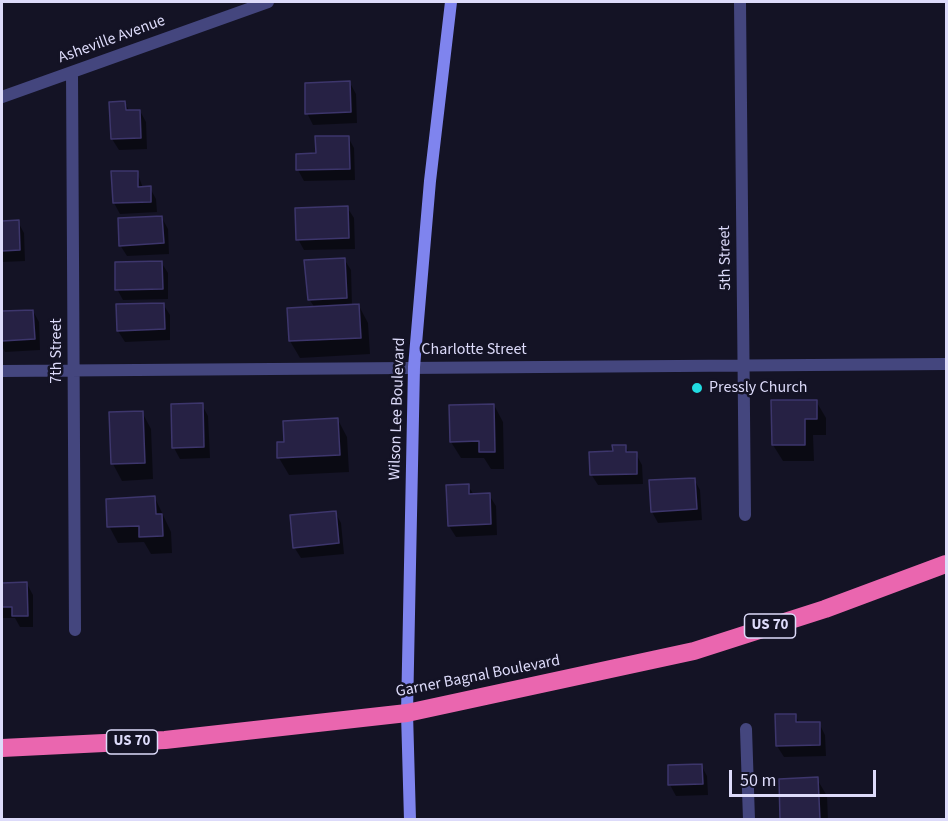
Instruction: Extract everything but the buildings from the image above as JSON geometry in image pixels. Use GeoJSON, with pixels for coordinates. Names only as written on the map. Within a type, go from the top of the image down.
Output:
{"type":"FeatureCollection","features":[{"type":"Feature","properties":{"kind":"highway","name":"Garner Bagnal Boulevard"},"geometry":{"type":"LineString","coordinates":[[2,748],[165,740],[406,713],[694,651],[825,609],[946,564]]}},
{"type":"Feature","properties":{"kind":"street","name":"Asheville Avenue"},"geometry":{"type":"LineString","coordinates":[[2,97],[268,2]]}},
{"type":"Feature","properties":{"kind":"street","name":"Wilson Lee Boulevard"},"geometry":{"type":"LineString","coordinates":[[410,819],[406,713],[414,367],[430,180],[451,2]]}},
{"type":"Feature","properties":{"kind":"street","name":"5th Street"},"geometry":{"type":"LineString","coordinates":[[741,2],[745,515]]}},
{"type":"Feature","properties":{"kind":"street","name":"7th Street"},"geometry":{"type":"LineString","coordinates":[[72,72],[75,630]]}},
{"type":"Feature","properties":{"kind":"street","name":"Charlotte Street"},"geometry":{"type":"LineString","coordinates":[[2,371],[946,364]]}},
{"type":"Feature","properties":{"kind":"street"},"geometry":{"type":"LineString","coordinates":[[747,729],[748,819]]}},
{"type":"Feature","properties":{"kind":"place","name":"Pressly Church"},"geometry":{"type":"Point","coordinates":[697,388]}}]}
